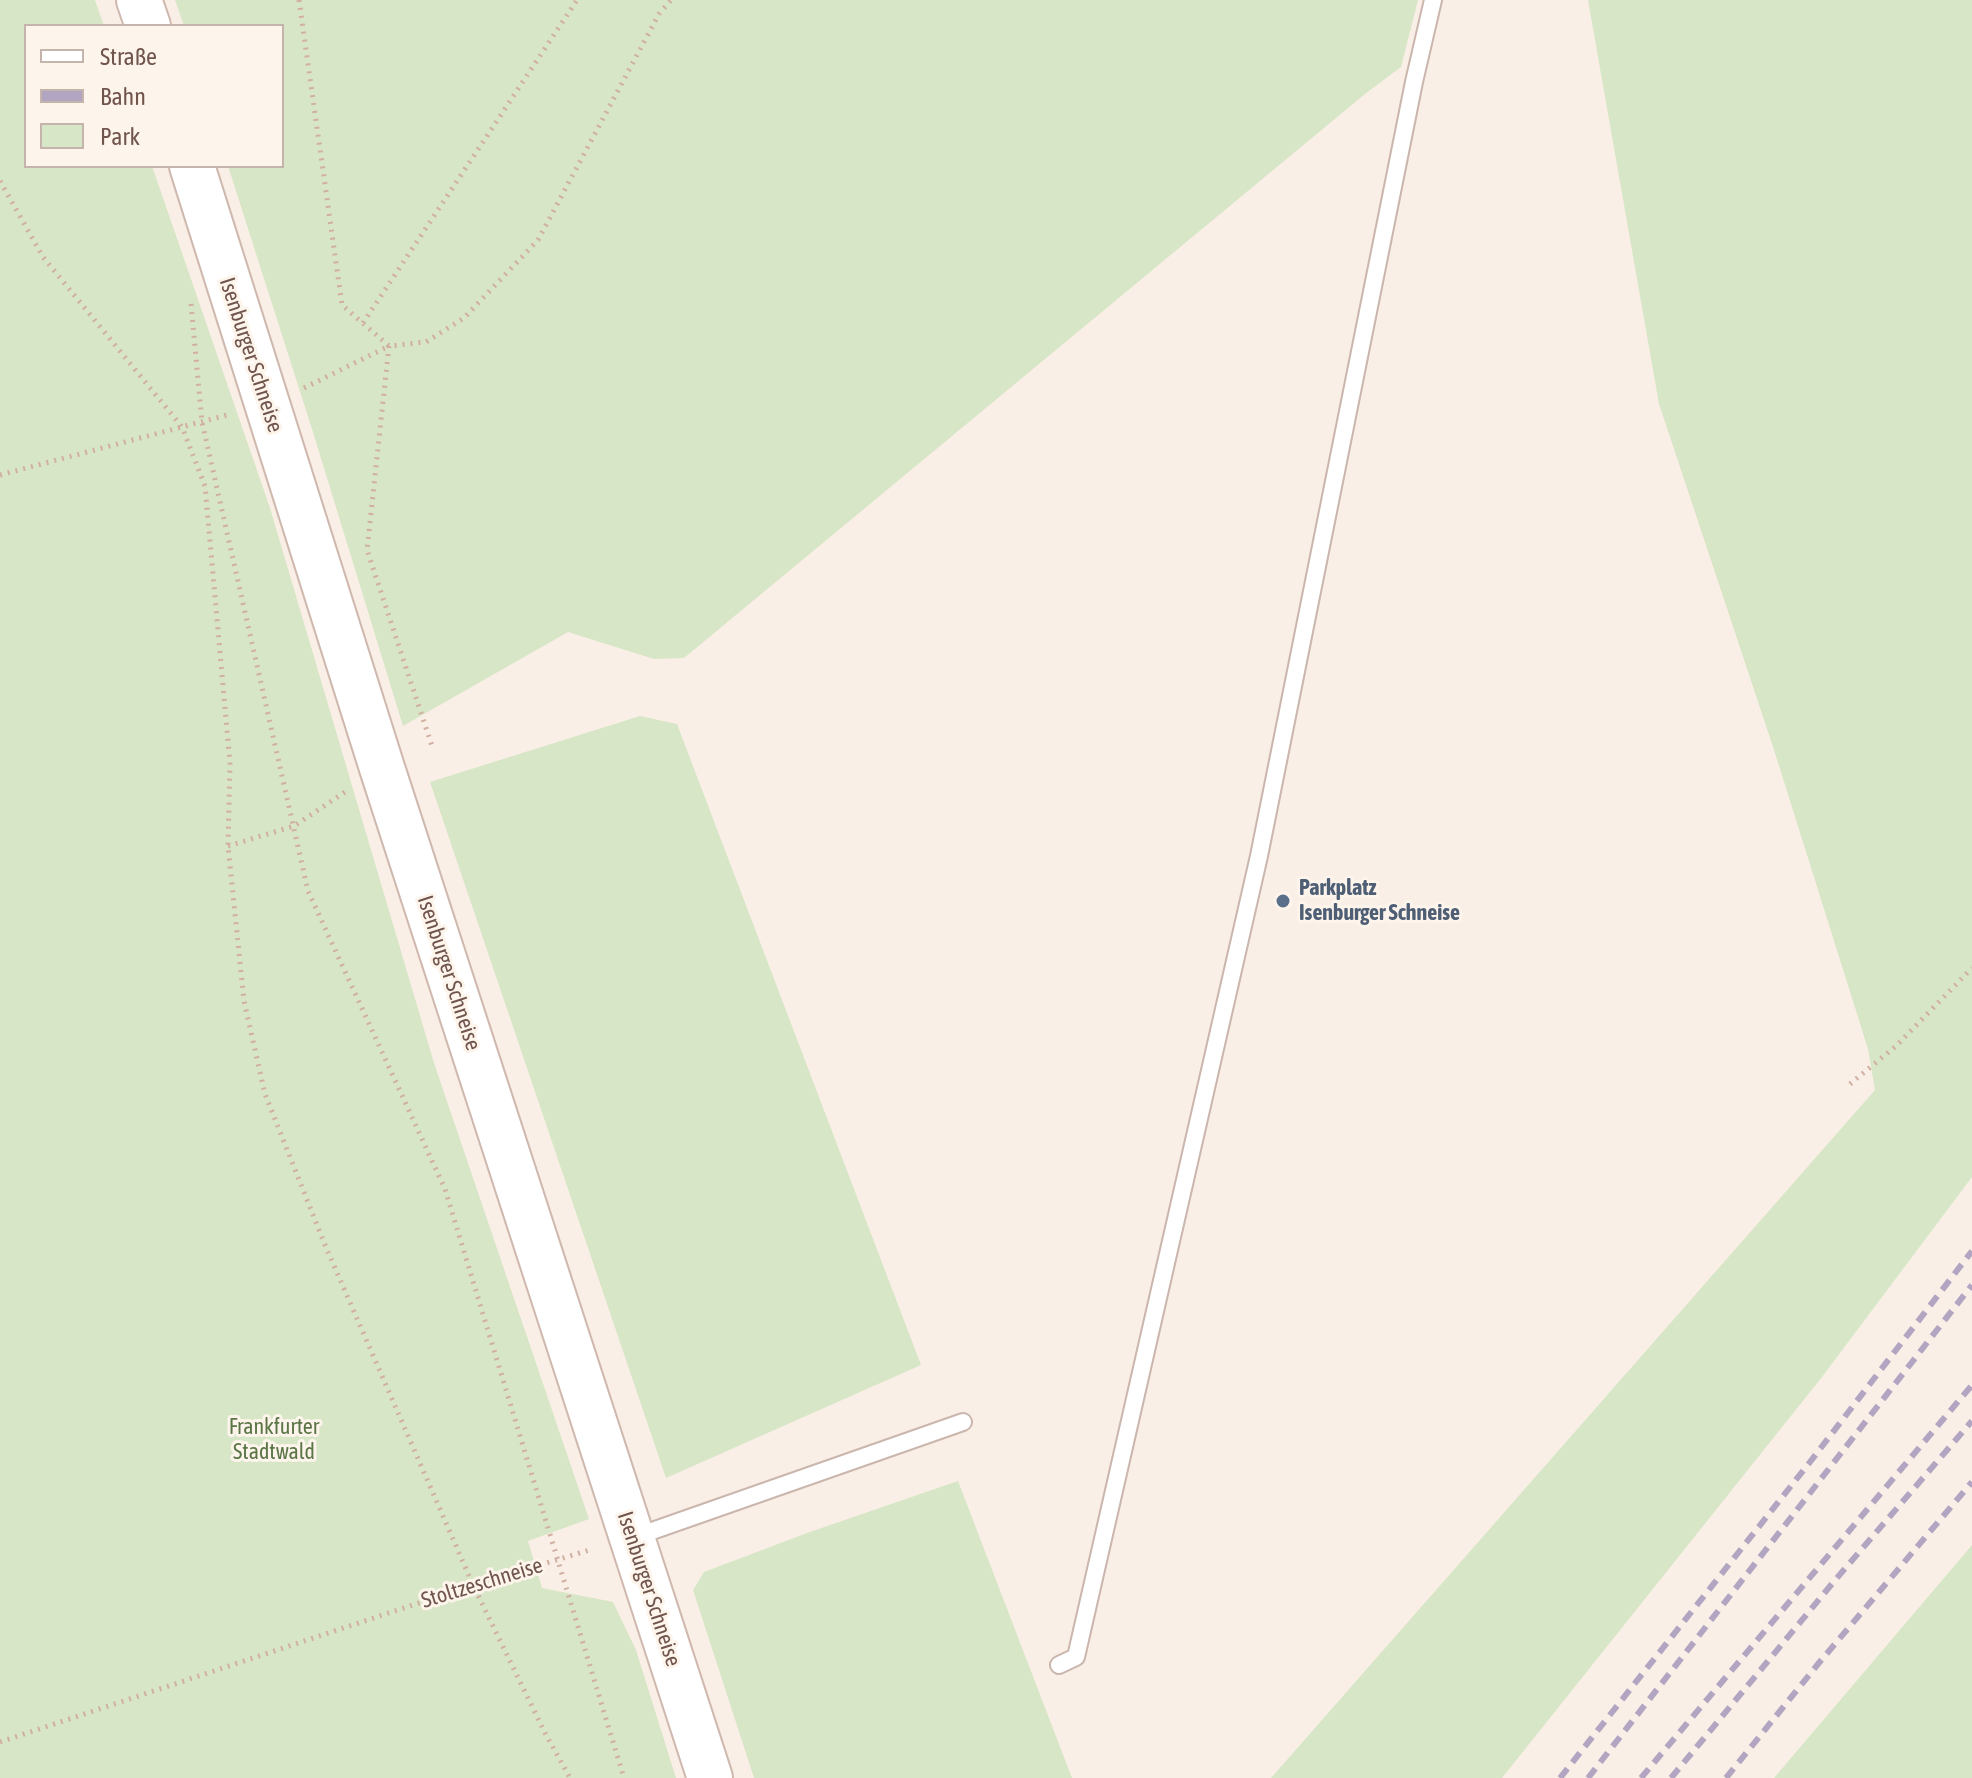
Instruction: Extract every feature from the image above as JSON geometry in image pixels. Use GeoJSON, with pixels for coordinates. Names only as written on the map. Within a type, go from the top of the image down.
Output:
{"type":"FeatureCollection","features":[{"type":"Feature","properties":{"kind":"main road"},"geometry":{"type":"LineString","coordinates":[[139,0],[147,24]]}},
{"type":"Feature","properties":{"kind":"main road","name":"Isenburger Schneise"},"geometry":{"type":"LineString","coordinates":[[193,168],[382,768],[710,1778]]}},
{"type":"Feature","properties":{"kind":"lane"},"geometry":{"type":"LineString","coordinates":[[1059,1665],[1076,1657],[1259,856],[1433,0]]}},
{"type":"Feature","properties":{"kind":"lane"},"geometry":{"type":"LineString","coordinates":[[632,1538],[963,1422]]}},
{"type":"Feature","properties":{"kind":"path"},"geometry":{"type":"LineString","coordinates":[[299,0],[342,305],[389,346]]}},
{"type":"Feature","properties":{"kind":"path"},"geometry":{"type":"LineString","coordinates":[[363,323],[577,0]]}},
{"type":"Feature","properties":{"kind":"path"},"geometry":{"type":"LineString","coordinates":[[0,475],[267,404],[389,346],[426,342],[464,318],[538,240],[659,14],[671,0]]}},
{"type":"Feature","properties":{"kind":"path"},"geometry":{"type":"LineString","coordinates":[[0,181],[43,257],[182,427],[205,486],[230,763],[228,846],[244,1001],[265,1094],[325,1245],[473,1585],[570,1778]]}},
{"type":"Feature","properties":{"kind":"path"},"geometry":{"type":"LineString","coordinates":[[191,296],[202,422],[308,891],[445,1189],[624,1778]]}},
{"type":"Feature","properties":{"kind":"path"},"geometry":{"type":"LineString","coordinates":[[389,346],[367,550],[432,746]]}},
{"type":"Feature","properties":{"kind":"path"},"geometry":{"type":"LineString","coordinates":[[228,846],[294,826],[382,768]]}},
{"type":"Feature","properties":{"kind":"path"},"geometry":{"type":"LineString","coordinates":[[1850,1084],[1896,1046],[1972,968]]}},
{"type":"Feature","properties":{"kind":"path","name":"Stoltzeschneise"},"geometry":{"type":"LineString","coordinates":[[0,1742],[473,1585],[632,1538]]}},
{"type":"Feature","properties":{"kind":"green space","name":"Frankfurter Stadtwald"},"geometry":{"type":"Polygon","coordinates":[[[0,0],[95,0],[103,24],[24,24],[24,168],[153,168],[270,508],[434,1063],[589,1519],[528,1541],[542,1588],[613,1602],[636,1650],[676,1778],[0,1778],[0,0]]]}},
{"type":"Feature","properties":{"kind":"green space"},"geometry":{"type":"Polygon","coordinates":[[[175,0],[1418,0],[1401,67],[684,658],[654,659],[568,632],[403,726],[229,168],[284,168],[284,24],[183,24],[175,0]]]}},
{"type":"Feature","properties":{"kind":"green space"},"geometry":{"type":"Polygon","coordinates":[[[1588,0],[1972,0],[1972,1177],[1822,1377],[1502,1778],[1271,1778],[1875,1090],[1868,1049],[1775,753],[1659,404],[1588,0]]]}},
{"type":"Feature","properties":{"kind":"green space"},"geometry":{"type":"Polygon","coordinates":[[[640,716],[677,724],[921,1365],[666,1478],[430,782],[640,716]]]}},
{"type":"Feature","properties":{"kind":"green space"},"geometry":{"type":"Polygon","coordinates":[[[958,1481],[1072,1778],[754,1778],[693,1590],[704,1572],[958,1481]]]}},
{"type":"Feature","properties":{"kind":"green space"},"geometry":{"type":"Polygon","coordinates":[[[1972,1545],[1972,1778],[1774,1778],[1972,1545]]]}},
{"type":"Feature","properties":{"kind":"railway"},"geometry":{"type":"LineString","coordinates":[[1560,1778],[1972,1251]]}},
{"type":"Feature","properties":{"kind":"railway"},"geometry":{"type":"LineString","coordinates":[[1588,1778],[1972,1285]]}},
{"type":"Feature","properties":{"kind":"railway"},"geometry":{"type":"LineString","coordinates":[[1641,1778],[1972,1385]]}},
{"type":"Feature","properties":{"kind":"railway"},"geometry":{"type":"LineString","coordinates":[[1671,1778],[1972,1421]]}},
{"type":"Feature","properties":{"kind":"railway"},"geometry":{"type":"LineString","coordinates":[[1726,1778],[1972,1482]]}},
{"type":"Feature","properties":{"kind":"place","name":"Parkplatz Isenburger Schneise"},"geometry":{"type":"Point","coordinates":[1283,901]}}]}
